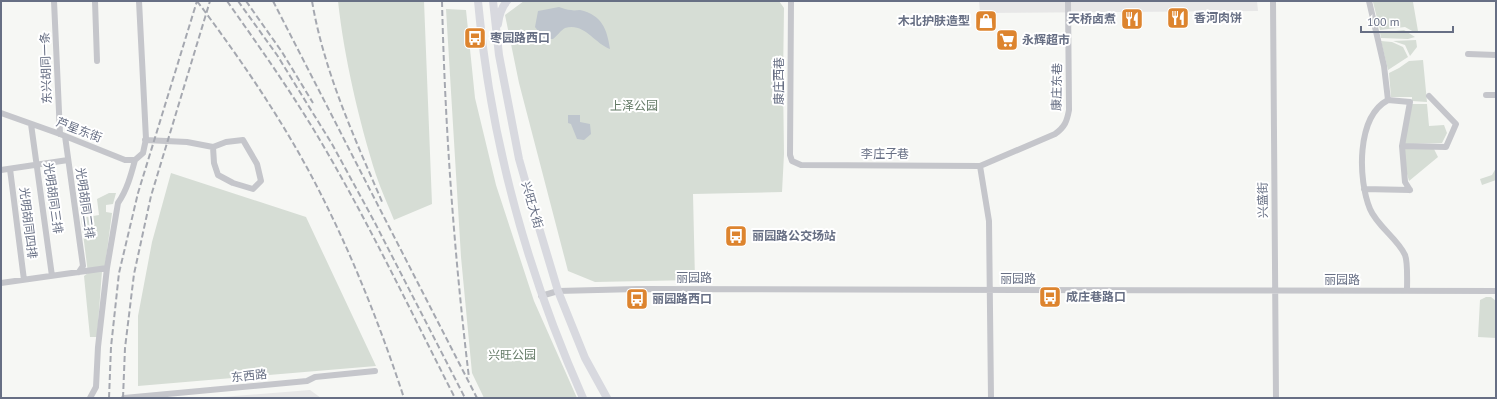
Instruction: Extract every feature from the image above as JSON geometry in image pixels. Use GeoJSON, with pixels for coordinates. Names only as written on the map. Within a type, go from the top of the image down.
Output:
{"type":"FeatureCollection","features":[{"type":"Feature","properties":{"kind":"main road","name":"兴旺大街"},"geometry":{"type":"LineString","coordinates":[[478,1],[484,61],[495,124],[510,188],[527,252],[541,296],[563,353],[583,398]]}},
{"type":"Feature","properties":{"kind":"main road","name":"兴旺大街"},"geometry":{"type":"LineString","coordinates":[[493,1],[499,55],[519,159],[558,291],[585,358],[606,398]]}},
{"type":"Feature","properties":{"kind":"main road"},"geometry":{"type":"LineString","coordinates":[[497,33],[498,17],[507,1]]}},
{"type":"Feature","properties":{"kind":"street","name":"东兴胡同一条"},"geometry":{"type":"LineString","coordinates":[[54,1],[63,135]]}},
{"type":"Feature","properties":{"kind":"street"},"geometry":{"type":"LineString","coordinates":[[95,1],[97,61]]}},
{"type":"Feature","properties":{"kind":"street"},"geometry":{"type":"LineString","coordinates":[[90,398],[96,387],[98,347],[107,268],[118,203],[124,196],[135,160],[143,153],[145,140],[139,1]]}},
{"type":"Feature","properties":{"kind":"street","name":"康庄西巷"},"geometry":{"type":"LineString","coordinates":[[791,1],[790,155],[792,161]]}},
{"type":"Feature","properties":{"kind":"street","name":"康庄东巷"},"geometry":{"type":"LineString","coordinates":[[980,166],[1055,134],[1063,128],[1067,120],[1069,110],[1068,1]]}},
{"type":"Feature","properties":{"kind":"street","name":"兴盛街"},"geometry":{"type":"LineString","coordinates":[[1273,1],[1276,398]]}},
{"type":"Feature","properties":{"kind":"street"},"geometry":{"type":"LineString","coordinates":[[1369,1],[1384,66],[1388,100]]}},
{"type":"Feature","properties":{"kind":"street"},"geometry":{"type":"LineString","coordinates":[[1468,54],[1496,55]]}},
{"type":"Feature","properties":{"kind":"street"},"geometry":{"type":"LineString","coordinates":[[1486,95],[1496,95]]}},
{"type":"Feature","properties":{"kind":"street"},"geometry":{"type":"LineString","coordinates":[[1402,146],[1446,147],[1456,124],[1429,96]]}},
{"type":"Feature","properties":{"kind":"street"},"geometry":{"type":"LineString","coordinates":[[1364,189],[1410,190],[1405,182],[1402,146],[1410,102],[1388,100],[1381,104],[1372,116],[1364,139],[1361,166],[1364,189],[1370,210],[1384,230],[1406,256],[1407,291]]}},
{"type":"Feature","properties":{"kind":"street","name":"芦星东街"},"geometry":{"type":"LineString","coordinates":[[1,113],[63,135],[125,160],[135,160]]}},
{"type":"Feature","properties":{"kind":"street","name":"光明胡同三排"},"geometry":{"type":"LineString","coordinates":[[31,124],[52,276]]}},
{"type":"Feature","properties":{"kind":"street","name":"光明胡同二排"},"geometry":{"type":"LineString","coordinates":[[63,135],[83,266],[79,272]]}},
{"type":"Feature","properties":{"kind":"street"},"geometry":{"type":"LineString","coordinates":[[145,140],[187,142],[213,147],[226,142],[243,140],[258,164],[261,181],[253,189],[233,183],[218,175],[214,163],[213,147]]}},
{"type":"Feature","properties":{"kind":"street"},"geometry":{"type":"LineString","coordinates":[[1,170],[68,160]]}},
{"type":"Feature","properties":{"kind":"street","name":"李庄子巷"},"geometry":{"type":"LineString","coordinates":[[792,161],[801,165],[980,166]]}},
{"type":"Feature","properties":{"kind":"street"},"geometry":{"type":"LineString","coordinates":[[980,166],[989,221],[991,398]]}},
{"type":"Feature","properties":{"kind":"street","name":"光明胡同四排"},"geometry":{"type":"LineString","coordinates":[[10,169],[24,280]]}},
{"type":"Feature","properties":{"kind":"street"},"geometry":{"type":"LineString","coordinates":[[1,283],[107,268]]}},
{"type":"Feature","properties":{"kind":"street","name":"丽园路"},"geometry":{"type":"LineString","coordinates":[[541,296],[558,291],[637,289],[1496,291]]}},
{"type":"Feature","properties":{"kind":"street","name":"东西路"},"geometry":{"type":"LineString","coordinates":[[124,398],[306,382],[315,377],[376,370]]}},
{"type":"Feature","properties":{"kind":"shaded area"},"geometry":{"type":"Polygon","coordinates":[[[979,1],[1257,1],[1258,11],[980,13],[979,1]]]}},
{"type":"Feature","properties":{"kind":"shaded area"},"geometry":{"type":"Polygon","coordinates":[[[559,7],[568,10],[580,10],[594,15],[605,29],[610,49],[583,30],[572,27],[565,28],[553,39],[544,39],[535,27],[538,11],[559,7]]]}},
{"type":"Feature","properties":{"kind":"shaded area"},"geometry":{"type":"Polygon","coordinates":[[[568,115],[580,115],[580,122],[590,124],[591,134],[584,140],[577,139],[571,124],[568,123],[568,115]]]}},
{"type":"Feature","properties":{"kind":"shaded area"},"geometry":{"type":"Polygon","coordinates":[[[310,390],[321,398],[210,398],[310,390]]]}},
{"type":"Feature","properties":{"kind":"green space"},"geometry":{"type":"Polygon","coordinates":[[[338,1],[424,1],[432,204],[394,220],[376,175],[358,111],[344,44],[338,1]]]}},
{"type":"Feature","properties":{"kind":"green space","name":"上泽公园"},"geometry":{"type":"Polygon","coordinates":[[[524,1],[779,1],[784,8],[784,154],[782,192],[693,194],[695,280],[595,282],[568,271],[519,83],[505,15],[524,1]]]}},
{"type":"Feature","properties":{"kind":"green space"},"geometry":{"type":"Polygon","coordinates":[[[1373,2],[1413,2],[1418,31],[1414,32],[1405,27],[1380,30],[1373,2]]]}},
{"type":"Feature","properties":{"kind":"green space","name":"兴旺公园"},"geometry":{"type":"Polygon","coordinates":[[[446,9],[466,10],[475,98],[496,185],[534,301],[577,398],[484,398],[472,373],[461,257],[446,9]]]}},
{"type":"Feature","properties":{"kind":"green space"},"geometry":{"type":"Polygon","coordinates":[[[1404,30],[1415,37],[1408,39],[1381,38],[1380,33],[1404,30]]]}},
{"type":"Feature","properties":{"kind":"green space"},"geometry":{"type":"Polygon","coordinates":[[[1416,40],[1417,47],[1410,56],[1405,45],[1393,41],[1416,40]]]}},
{"type":"Feature","properties":{"kind":"green space"},"geometry":{"type":"Polygon","coordinates":[[[1381,41],[1392,42],[1403,47],[1408,57],[1388,70],[1381,41]]]}},
{"type":"Feature","properties":{"kind":"green space"},"geometry":{"type":"Polygon","coordinates":[[[1423,60],[1427,102],[1412,101],[1412,97],[1391,97],[1389,73],[1409,61],[1423,60]]]}},
{"type":"Feature","properties":{"kind":"green space"},"geometry":{"type":"Polygon","coordinates":[[[1412,104],[1427,104],[1429,126],[1444,125],[1447,133],[1442,143],[1404,144],[1412,104]]]}},
{"type":"Feature","properties":{"kind":"green space"},"geometry":{"type":"Polygon","coordinates":[[[1403,149],[1434,149],[1438,157],[1409,181],[1403,149]]]}},
{"type":"Feature","properties":{"kind":"green space"},"geometry":{"type":"Polygon","coordinates":[[[1496,168],[1496,180],[1482,185],[1480,179],[1492,175],[1496,168]]]}},
{"type":"Feature","properties":{"kind":"green space"},"geometry":{"type":"Polygon","coordinates":[[[171,173],[306,217],[376,366],[138,386],[138,316],[152,242],[171,173]]]}},
{"type":"Feature","properties":{"kind":"green space"},"geometry":{"type":"Polygon","coordinates":[[[109,193],[116,193],[113,204],[106,205],[106,212],[112,213],[105,266],[102,271],[97,337],[90,337],[84,276],[88,273],[81,218],[99,215],[97,199],[109,193]]]}},
{"type":"Feature","properties":{"kind":"green space"},"geometry":{"type":"Polygon","coordinates":[[[1486,297],[1491,297],[1496,301],[1496,338],[1478,337],[1480,300],[1486,297]]]}},
{"type":"Feature","properties":{"kind":"railway"},"geometry":{"type":"LineString","coordinates":[[197,1],[258,87],[286,131],[326,203],[362,285],[404,398]]}},
{"type":"Feature","properties":{"kind":"railway"},"geometry":{"type":"LineString","coordinates":[[109,398],[111,347],[119,273],[138,193],[197,1]]}},
{"type":"Feature","properties":{"kind":"railway"},"geometry":{"type":"LineString","coordinates":[[123,398],[125,348],[134,274],[151,196],[210,1]]}},
{"type":"Feature","properties":{"kind":"railway"},"geometry":{"type":"LineString","coordinates":[[227,1],[290,91],[342,178],[455,398]]}},
{"type":"Feature","properties":{"kind":"railway"},"geometry":{"type":"LineString","coordinates":[[238,1],[277,55],[332,144],[374,221],[465,398]]}},
{"type":"Feature","properties":{"kind":"railway"},"geometry":{"type":"LineString","coordinates":[[246,1],[282,52],[313,103]]}},
{"type":"Feature","properties":{"kind":"railway"},"geometry":{"type":"LineString","coordinates":[[273,1],[477,398]]}},
{"type":"Feature","properties":{"kind":"railway"},"geometry":{"type":"LineString","coordinates":[[312,1],[317,27],[332,79],[351,130],[383,204]]}},
{"type":"Feature","properties":{"kind":"railway"},"geometry":{"type":"LineString","coordinates":[[442,1],[445,95],[451,190],[469,378]]}},
{"type":"Feature","properties":{"kind":"place","name":"香河肉饼"},"geometry":{"type":"Point","coordinates":[1178,18]}},
{"type":"Feature","properties":{"kind":"place","name":"天桥卤煮"},"geometry":{"type":"Point","coordinates":[1132,19]}},
{"type":"Feature","properties":{"kind":"place","name":"木北护肤造型"},"geometry":{"type":"Point","coordinates":[986,21]}},
{"type":"Feature","properties":{"kind":"place","name":"枣园路西口"},"geometry":{"type":"Point","coordinates":[475,38]}},
{"type":"Feature","properties":{"kind":"place","name":"永辉超市"},"geometry":{"type":"Point","coordinates":[1007,40]}},
{"type":"Feature","properties":{"kind":"place","name":"丽园路公交场站"},"geometry":{"type":"Point","coordinates":[736,236]}},
{"type":"Feature","properties":{"kind":"place","name":"成庄巷路口"},"geometry":{"type":"Point","coordinates":[1050,297]}},
{"type":"Feature","properties":{"kind":"place","name":"丽园路西口"},"geometry":{"type":"Point","coordinates":[637,299]}}]}
